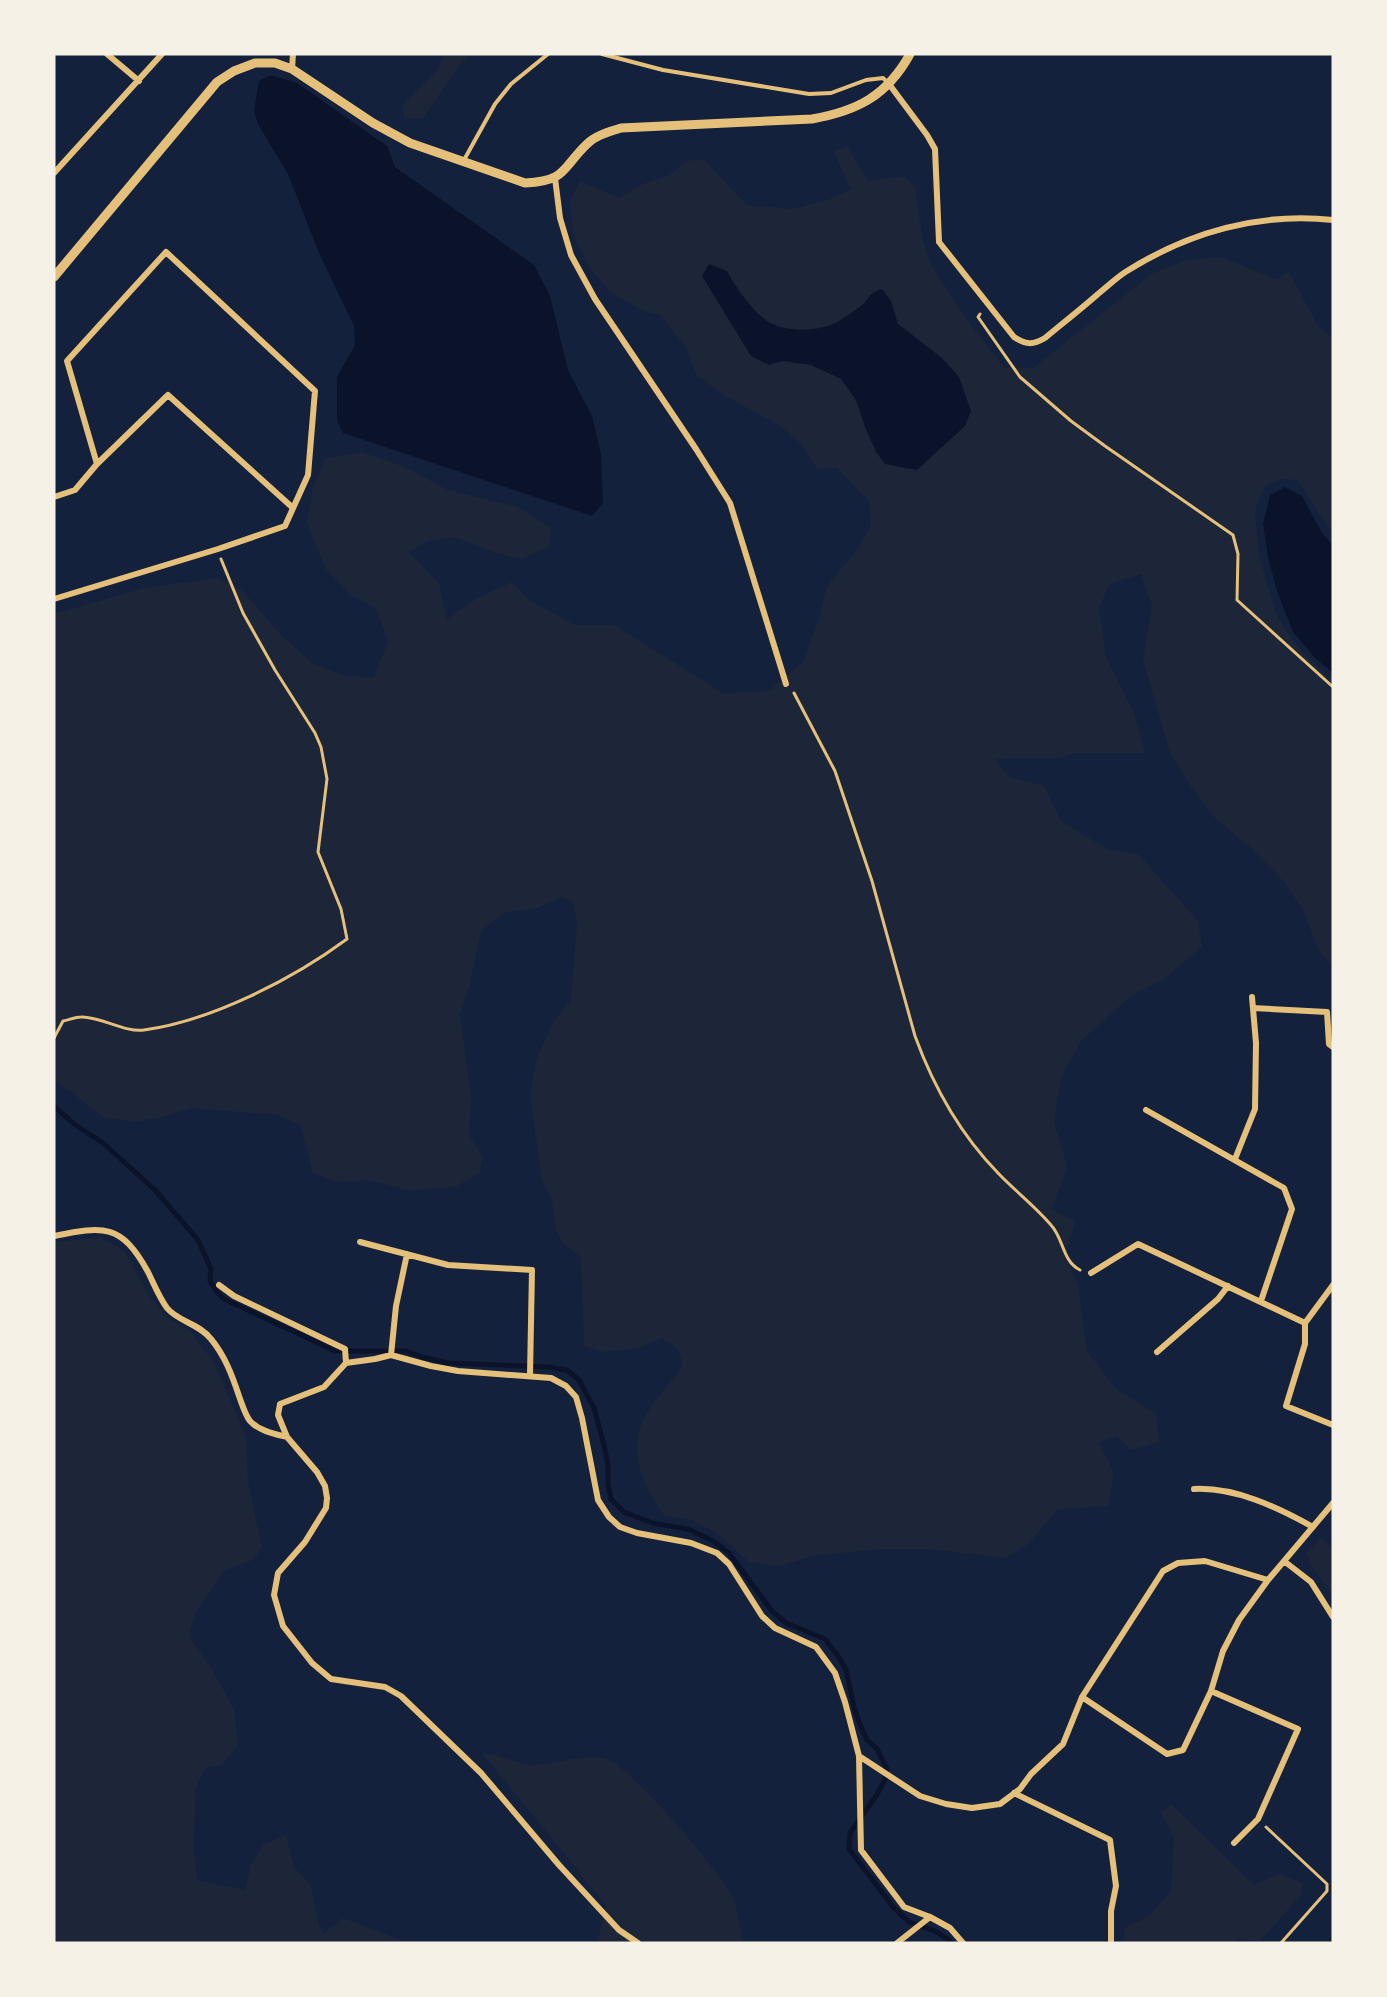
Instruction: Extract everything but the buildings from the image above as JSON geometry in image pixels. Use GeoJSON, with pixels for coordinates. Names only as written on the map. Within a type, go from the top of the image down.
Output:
{"type":"FeatureCollection","features":[{"type":"Feature","properties":{"kind":"street"},"geometry":{"type":"LineString","coordinates":[[107,54],[139,81]]}},
{"type":"Feature","properties":{"kind":"street"},"geometry":{"type":"LineString","coordinates":[[54,173],[162,54]]}},
{"type":"Feature","properties":{"kind":"street"},"geometry":{"type":"LineString","coordinates":[[292,69],[293,54]]}},
{"type":"Feature","properties":{"kind":"street"},"geometry":{"type":"LineString","coordinates":[[54,277],[217,82],[234,71],[255,63],[275,63],[292,69],[373,123],[410,143],[525,183],[544,182],[555,178],[566,169],[587,144],[599,135],[621,128],[812,119],[835,115],[858,107],[874,98],[889,84],[910,54]]}},
{"type":"Feature","properties":{"kind":"street"},"geometry":{"type":"LineString","coordinates":[[889,84],[935,149],[939,242],[1014,337],[1023,344],[1035,344],[1045,338],[1125,272],[1162,251],[1201,234],[1230,225],[1269,220],[1306,217],[1333,220]]}},
{"type":"Feature","properties":{"kind":"street"},"geometry":{"type":"LineString","coordinates":[[555,178],[560,218],[571,255],[595,298],[730,503],[786,684]]}},
{"type":"Feature","properties":{"kind":"street"},"geometry":{"type":"LineString","coordinates":[[54,599],[285,526],[308,475],[315,390],[166,252],[67,361],[97,464]]}},
{"type":"Feature","properties":{"kind":"street"},"geometry":{"type":"LineString","coordinates":[[54,496],[75,490],[97,464],[168,395],[293,508]]}},
{"type":"Feature","properties":{"kind":"street"},"geometry":{"type":"LineString","coordinates":[[1235,1159],[1255,1109],[1256,1043],[1252,997]]}},
{"type":"Feature","properties":{"kind":"street"},"geometry":{"type":"LineString","coordinates":[[1253,1008],[1327,1012],[1329,1044],[1333,1047]]}},
{"type":"Feature","properties":{"kind":"street"},"geometry":{"type":"LineString","coordinates":[[1146,1110],[1284,1188],[1292,1209],[1261,1301]]}},
{"type":"Feature","properties":{"kind":"street"},"geometry":{"type":"LineString","coordinates":[[54,1236],[85,1230],[101,1230],[115,1232],[129,1244],[147,1270],[169,1311],[197,1326],[210,1336],[220,1350],[250,1421],[264,1431],[287,1437]]}},
{"type":"Feature","properties":{"kind":"street"},"geometry":{"type":"LineString","coordinates":[[360,1242],[448,1265],[532,1270],[530,1375]]}},
{"type":"Feature","properties":{"kind":"street"},"geometry":{"type":"LineString","coordinates":[[1090,1273],[1138,1244],[1305,1323]]}},
{"type":"Feature","properties":{"kind":"street"},"geometry":{"type":"LineString","coordinates":[[391,1354],[396,1306],[407,1254]]}},
{"type":"Feature","properties":{"kind":"street"},"geometry":{"type":"LineString","coordinates":[[219,1285],[234,1296],[345,1348],[346,1363]]}},
{"type":"Feature","properties":{"kind":"street"},"geometry":{"type":"LineString","coordinates":[[1333,1285],[1305,1323],[1305,1344],[1287,1406],[1333,1425]]}},
{"type":"Feature","properties":{"kind":"street"},"geometry":{"type":"LineString","coordinates":[[1157,1353],[1218,1299],[1228,1286]]}},
{"type":"Feature","properties":{"kind":"street"},"geometry":{"type":"LineString","coordinates":[[638,1943],[619,1930],[482,1773],[401,1696],[385,1688],[331,1679],[312,1663],[283,1626],[274,1595],[278,1573],[305,1542],[326,1508],[327,1498],[325,1486],[317,1472],[287,1437],[278,1415],[280,1404],[324,1387],[346,1363],[391,1354],[458,1371],[551,1378],[566,1386],[576,1397],[598,1500],[609,1517],[620,1527],[637,1533],[691,1543],[717,1554],[729,1564],[762,1616],[775,1628],[816,1647],[835,1673],[859,1756],[861,1850],[904,1907],[951,1928],[963,1943]]}},
{"type":"Feature","properties":{"kind":"street"},"geometry":{"type":"LineString","coordinates":[[1194,1489],[1214,1488],[1239,1495],[1291,1515],[1313,1527]]}},
{"type":"Feature","properties":{"kind":"street"},"geometry":{"type":"LineString","coordinates":[[1082,1697],[1167,1754],[1183,1750],[1211,1691],[1223,1651],[1239,1620],[1268,1580],[1333,1503]]}},
{"type":"Feature","properties":{"kind":"street"},"geometry":{"type":"LineString","coordinates":[[859,1756],[920,1796],[946,1804],[972,1808],[1000,1804],[1063,1744],[1082,1697],[1163,1571],[1178,1563],[1205,1561],[1268,1580]]}},
{"type":"Feature","properties":{"kind":"street"},"geometry":{"type":"LineString","coordinates":[[1284,1561],[1311,1582],[1333,1617]]}},
{"type":"Feature","properties":{"kind":"street"},"geometry":{"type":"LineString","coordinates":[[1211,1691],[1298,1729],[1258,1820],[1234,1843]]}},
{"type":"Feature","properties":{"kind":"street"},"geometry":{"type":"LineString","coordinates":[[1014,1793],[1110,1840],[1116,1886],[1111,1911],[1111,1943]]}},
{"type":"Feature","properties":{"kind":"street"},"geometry":{"type":"LineString","coordinates":[[897,1943],[930,1917]]}},
{"type":"Feature","properties":{"kind":"lane"},"geometry":{"type":"LineString","coordinates":[[464,162],[501,97],[511,84],[548,54]]}},
{"type":"Feature","properties":{"kind":"lane"},"geometry":{"type":"LineString","coordinates":[[602,54],[663,70],[809,94],[831,93],[866,80],[883,78],[889,84]]}},
{"type":"Feature","properties":{"kind":"path"},"geometry":{"type":"LineString","coordinates":[[986,301],[978,316],[1020,377],[1097,440],[1233,535],[1238,554],[1237,600],[1333,687]]}},
{"type":"Feature","properties":{"kind":"path"},"geometry":{"type":"LineString","coordinates":[[54,1038],[63,1021],[82,1017],[141,1031],[183,1021],[231,1005],[318,960],[347,939],[341,909],[318,852],[327,779],[321,747],[243,613],[218,549]]}},
{"type":"Feature","properties":{"kind":"path"},"geometry":{"type":"LineString","coordinates":[[786,684],[797,698],[835,771],[872,880],[915,1036],[924,1061],[945,1104],[965,1136],[998,1173],[1053,1226],[1072,1266],[1090,1273]]}},
{"type":"Feature","properties":{"kind":"path"},"geometry":{"type":"LineString","coordinates":[[1258,1820],[1327,1884],[1327,1891],[1281,1943]]}},
{"type":"Feature","properties":{"kind":"shaded area"},"geometry":{"type":"Polygon","coordinates":[[[444,54],[470,54],[458,67],[423,118],[405,119],[402,105],[438,69],[444,54]]]}},
{"type":"Feature","properties":{"kind":"shaded area"},"geometry":{"type":"Polygon","coordinates":[[[271,75],[297,83],[387,146],[395,167],[534,265],[550,296],[568,370],[592,416],[601,454],[603,503],[592,516],[343,433],[337,421],[337,377],[355,345],[354,326],[319,253],[288,174],[258,124],[254,111],[259,81],[271,75]]]}},
{"type":"Feature","properties":{"kind":"shaded area"},"geometry":{"type":"Polygon","coordinates":[[[847,146],[868,181],[904,176],[915,187],[922,236],[929,261],[961,311],[1004,368],[1033,368],[1153,273],[1188,260],[1220,257],[1276,279],[1289,272],[1318,326],[1333,338],[1333,532],[1298,480],[1282,479],[1264,486],[1255,511],[1259,555],[1276,614],[1295,644],[1333,681],[1333,966],[1318,950],[1305,913],[1284,882],[1249,846],[1215,818],[1187,781],[1170,753],[1143,660],[1152,605],[1141,574],[1109,584],[1099,609],[1106,657],[1134,713],[1145,753],[1074,753],[1060,758],[995,759],[1009,777],[1044,786],[1061,821],[1109,850],[1138,854],[1198,921],[1202,947],[1164,979],[1131,996],[1082,1040],[1061,1077],[1054,1122],[1067,1166],[1052,1209],[1075,1222],[1065,1259],[1078,1284],[1087,1351],[1116,1389],[1156,1414],[1159,1442],[1132,1450],[1116,1436],[1099,1442],[1114,1473],[1108,1506],[1058,1509],[1028,1544],[1006,1558],[928,1549],[878,1549],[814,1556],[778,1566],[749,1562],[718,1534],[692,1520],[664,1515],[643,1479],[637,1452],[641,1426],[655,1401],[683,1365],[679,1351],[662,1338],[638,1348],[604,1352],[584,1346],[581,1258],[563,1243],[556,1229],[552,1200],[542,1181],[530,1095],[536,1060],[553,1022],[571,1000],[577,924],[573,902],[562,897],[538,908],[503,913],[481,931],[469,988],[460,1015],[471,1097],[469,1135],[483,1157],[479,1173],[455,1187],[409,1190],[369,1180],[339,1182],[313,1173],[300,1124],[277,1115],[191,1108],[163,1117],[133,1122],[103,1117],[54,1079],[54,614],[144,588],[218,578],[243,591],[279,633],[312,663],[344,676],[374,677],[388,642],[377,610],[350,594],[326,569],[307,523],[313,487],[325,458],[362,452],[402,466],[448,490],[518,507],[551,528],[549,546],[523,559],[496,553],[455,537],[427,541],[409,552],[439,584],[447,619],[476,599],[512,582],[529,600],[574,625],[614,625],[723,693],[769,691],[804,661],[827,586],[860,546],[871,524],[869,501],[837,468],[817,469],[802,445],[779,425],[727,397],[697,376],[686,348],[661,315],[643,311],[610,292],[588,265],[573,233],[570,201],[580,181],[619,198],[643,184],[670,175],[687,161],[703,159],[747,205],[792,209],[828,200],[851,189],[834,152],[847,146]]]}},
{"type":"Feature","properties":{"kind":"shaded area"},"geometry":{"type":"Polygon","coordinates":[[[709,264],[727,271],[744,298],[756,311],[767,321],[783,328],[803,330],[831,325],[882,289],[891,301],[898,324],[942,358],[959,377],[971,411],[965,426],[917,470],[885,464],[876,452],[856,400],[841,379],[811,365],[783,361],[769,365],[751,356],[702,276],[709,264]]]}},
{"type":"Feature","properties":{"kind":"shaded area"},"geometry":{"type":"Polygon","coordinates":[[[1285,487],[1302,496],[1322,533],[1333,545],[1333,673],[1315,658],[1293,632],[1277,591],[1268,558],[1263,524],[1270,495],[1285,487]]]}},
{"type":"Feature","properties":{"kind":"shaded area"},"geometry":{"type":"Polygon","coordinates":[[[101,1237],[125,1252],[149,1296],[168,1318],[190,1331],[215,1364],[246,1437],[248,1482],[262,1548],[253,1560],[225,1570],[195,1613],[189,1636],[213,1671],[234,1709],[238,1745],[222,1765],[205,1768],[195,1790],[194,1851],[197,1880],[245,1890],[251,1864],[263,1845],[286,1835],[294,1867],[311,1885],[319,1926],[324,1933],[343,1918],[408,1943],[54,1943],[54,1242],[101,1237]]]}},
{"type":"Feature","properties":{"kind":"shaded area"},"geometry":{"type":"Polygon","coordinates":[[[1321,1538],[1333,1548],[1333,1595],[1311,1565],[1307,1553],[1321,1538]]]}},
{"type":"Feature","properties":{"kind":"shaded area"},"geometry":{"type":"Polygon","coordinates":[[[482,1753],[530,1765],[595,1757],[604,1758],[615,1764],[652,1797],[712,1866],[733,1898],[743,1943],[597,1943],[606,1905],[482,1753]]]}},
{"type":"Feature","properties":{"kind":"shaded area"},"geometry":{"type":"Polygon","coordinates":[[[1171,1804],[1254,1885],[1280,1874],[1303,1884],[1300,1896],[1260,1941],[1239,1939],[1233,1943],[1123,1943],[1125,1928],[1149,1916],[1171,1891],[1174,1837],[1161,1813],[1171,1804]]]}},
{"type":"Feature","properties":{"kind":"waterway"},"geometry":{"type":"LineString","coordinates":[[54,1106],[74,1124],[103,1143],[155,1190],[198,1240],[211,1269],[210,1281],[224,1299],[335,1351],[406,1351],[448,1363],[548,1367],[567,1370],[579,1380],[594,1408],[604,1445],[611,1499],[624,1512],[652,1523],[688,1529],[713,1541],[729,1553],[772,1611],[786,1623],[825,1639],[840,1659],[846,1670],[859,1722],[867,1740],[877,1749],[887,1769],[885,1780],[876,1796],[850,1833],[849,1849],[894,1908],[909,1922],[937,1932],[953,1943]]}}]}
